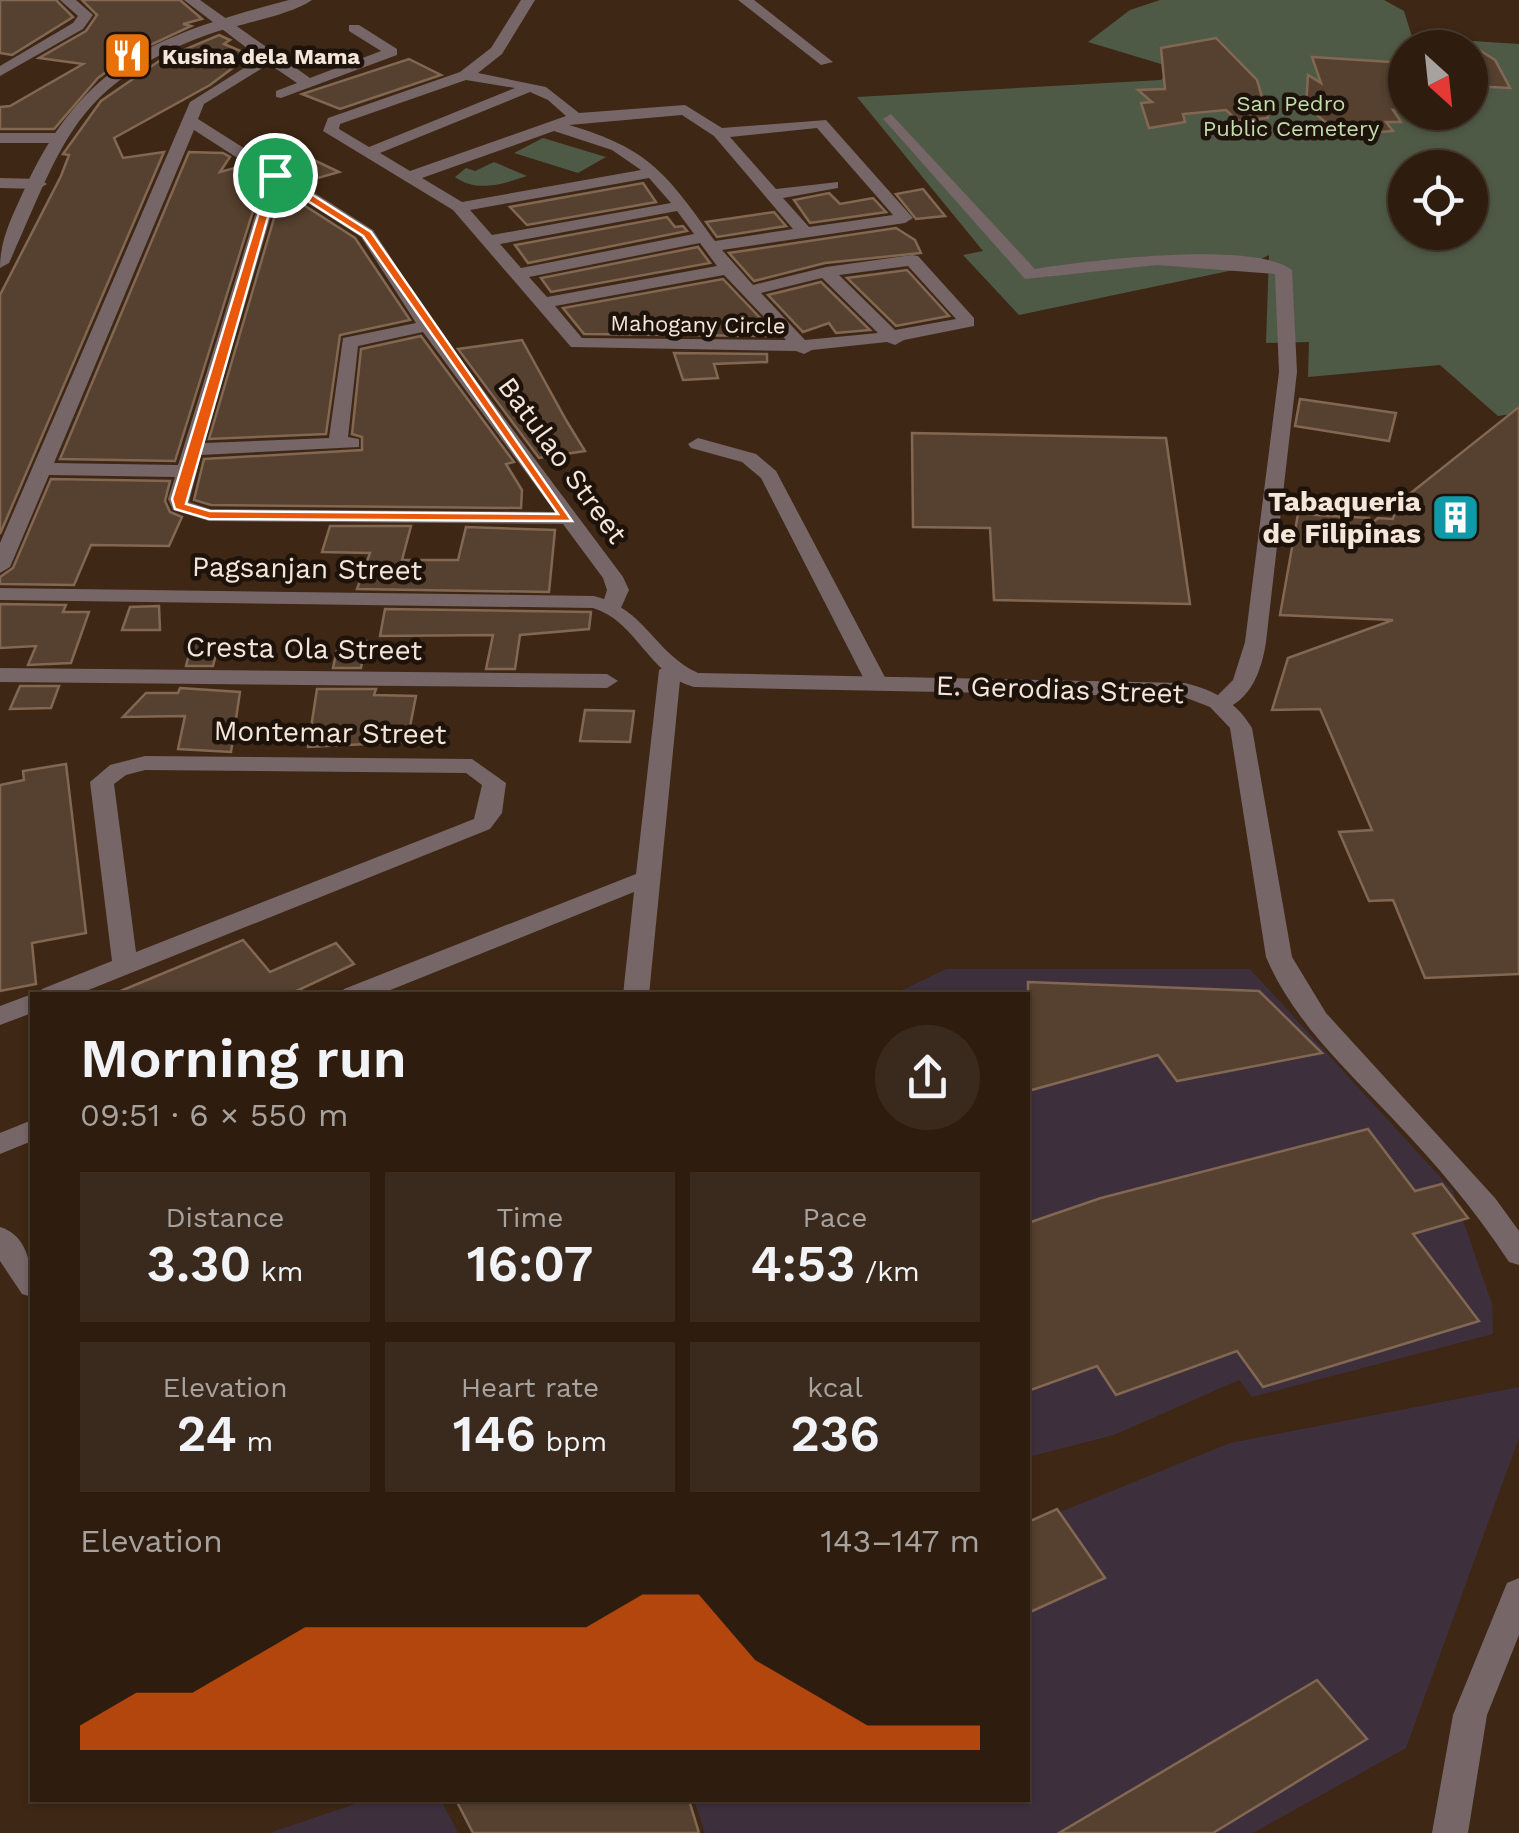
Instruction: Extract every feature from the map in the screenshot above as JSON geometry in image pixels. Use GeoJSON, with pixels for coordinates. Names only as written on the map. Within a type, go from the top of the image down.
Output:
{"type":"FeatureCollection","features":[{"type":"Feature","properties":{"kind":"street"},"geometry":{"type":"LineString","coordinates":[[0,72],[78,26],[86,15],[67,0]]}},
{"type":"Feature","properties":{"kind":"street"},"geometry":{"type":"LineString","coordinates":[[191,0],[266,60],[308,83]]}},
{"type":"Feature","properties":{"kind":"street"},"geometry":{"type":"LineString","coordinates":[[0,262],[79,106],[114,78],[222,22],[305,0]]}},
{"type":"Feature","properties":{"kind":"street"},"geometry":{"type":"LineString","coordinates":[[465,75],[497,51],[528,0]]}},
{"type":"Feature","properties":{"kind":"street"},"geometry":{"type":"LineString","coordinates":[[744,0],[826,62]]}},
{"type":"Feature","properties":{"kind":"street"},"geometry":{"type":"LineString","coordinates":[[281,94],[392,52],[354,28]]}},
{"type":"Feature","properties":{"kind":"street"},"geometry":{"type":"LineString","coordinates":[[0,567],[198,102],[266,60]]}},
{"type":"Feature","properties":{"kind":"street"},"geometry":{"type":"LineString","coordinates":[[465,75],[529,87],[565,102],[576,118]]}},
{"type":"Feature","properties":{"kind":"street","name":"Mahogany Circle"},"geometry":{"type":"LineString","coordinates":[[465,75],[330,125],[331,131],[372,151],[459,207],[492,240],[577,343],[804,349],[895,340],[968,322],[912,260],[826,272]]}},
{"type":"Feature","properties":{"kind":"street"},"geometry":{"type":"LineString","coordinates":[[372,151],[529,87]]}},
{"type":"Feature","properties":{"kind":"street"},"geometry":{"type":"LineString","coordinates":[[644,93],[669,110]]}},
{"type":"Feature","properties":{"kind":"street"},"geometry":{"type":"LineString","coordinates":[[412,176],[576,118],[685,110],[719,133],[804,232]]}},
{"type":"Feature","properties":{"kind":"street"},"geometry":{"type":"LineString","coordinates":[[890,119],[1031,275],[1136,258],[1211,258],[1284,270],[1288,372],[1258,630],[1244,684],[1221,704]]}},
{"type":"Feature","properties":{"kind":"street","name":"Batulao Street"},"geometry":{"type":"LineString","coordinates":[[191,122],[367,234],[427,326],[613,577],[618,590],[613,606],[670,670]]}},
{"type":"Feature","properties":{"kind":"street"},"geometry":{"type":"LineString","coordinates":[[518,274],[704,242],[905,218],[821,123],[719,133]]}},
{"type":"Feature","properties":{"kind":"street"},"geometry":{"type":"LineString","coordinates":[[553,125],[624,150],[654,172],[726,270],[804,349]]}},
{"type":"Feature","properties":{"kind":"street"},"geometry":{"type":"LineString","coordinates":[[0,138],[60,138]]}},
{"type":"Feature","properties":{"kind":"street"},"geometry":{"type":"LineString","coordinates":[[459,207],[654,172]]}},
{"type":"Feature","properties":{"kind":"street"},"geometry":{"type":"LineString","coordinates":[[275,175],[178,499],[187,511],[567,518]]}},
{"type":"Feature","properties":{"kind":"street"},"geometry":{"type":"LineString","coordinates":[[0,184],[39,184]]}},
{"type":"Feature","properties":{"kind":"street"},"geometry":{"type":"LineString","coordinates":[[772,195],[832,185]]}},
{"type":"Feature","properties":{"kind":"street"},"geometry":{"type":"LineString","coordinates":[[492,240],[679,206]]}},
{"type":"Feature","properties":{"kind":"street"},"geometry":{"type":"LineString","coordinates":[[542,302],[726,270]]}},
{"type":"Feature","properties":{"kind":"street"},"geometry":{"type":"LineString","coordinates":[[749,291],[826,272],[895,340]]}},
{"type":"Feature","properties":{"kind":"street"},"geometry":{"type":"LineString","coordinates":[[194,449],[345,442],[350,342],[427,326]]}},
{"type":"Feature","properties":{"kind":"street"},"geometry":{"type":"LineString","coordinates":[[698,444],[749,458],[769,475],[877,683]]}},
{"type":"Feature","properties":{"kind":"street"},"geometry":{"type":"LineString","coordinates":[[41,469],[187,471]]}},
{"type":"Feature","properties":{"kind":"street","name":"Pagsanjan Street"},"geometry":{"type":"LineString","coordinates":[[0,594],[574,602],[613,606]]}},
{"type":"Feature","properties":{"kind":"street"},"geometry":{"type":"LineString","coordinates":[[636,992],[670,670]]}},
{"type":"Feature","properties":{"kind":"street","name":"E. Gerodias Street"},"geometry":{"type":"LineString","coordinates":[[670,670],[714,682],[1185,690],[1221,704],[1241,728],[1279,958],[1287,978],[1323,1027],[1461,1174],[1519,1254]]}},
{"type":"Feature","properties":{"kind":"street","name":"Cresta Ola Street"},"geometry":{"type":"LineString","coordinates":[[0,675],[607,681]]}},
{"type":"Feature","properties":{"kind":"street","name":"Montemar Street"},"geometry":{"type":"LineString","coordinates":[[59,992],[482,824],[490,814],[494,783],[472,766],[146,763],[118,770],[102,782],[125,965]]}},
{"type":"Feature","properties":{"kind":"street"},"geometry":{"type":"LineString","coordinates":[[369,992],[396,987],[648,878]]}},
{"type":"Feature","properties":{"kind":"street"},"geometry":{"type":"LineString","coordinates":[[0,1016],[30,1004]]}},
{"type":"Feature","properties":{"kind":"street"},"geometry":{"type":"LineString","coordinates":[[0,1144],[30,1131]]}},
{"type":"Feature","properties":{"kind":"street"},"geometry":{"type":"LineString","coordinates":[[0,1238],[30,1283]]}},
{"type":"Feature","properties":{"kind":"street"},"geometry":{"type":"LineString","coordinates":[[1450,1833],[1470,1715],[1519,1593]]}},
{"type":"Feature","properties":{"kind":"shaded area"},"geometry":{"type":"Polygon","coordinates":[[[946,969],[1250,969],[1453,1191],[1492,1304],[1493,1334],[1252,1397],[1239,1380],[1114,1435],[1030,1456],[1030,992],[898,992],[946,969]]]}},
{"type":"Feature","properties":{"kind":"shaded area"},"geometry":{"type":"Polygon","coordinates":[[[1519,1387],[1519,1438],[1406,1748],[1253,1833],[705,1833],[695,1802],[1030,1802],[1030,1524],[1230,1443],[1519,1387]]]}},
{"type":"Feature","properties":{"kind":"shaded area"},"geometry":{"type":"Polygon","coordinates":[[[361,1802],[442,1802],[458,1833],[269,1833],[361,1802]]]}},
{"type":"Feature","properties":{"kind":"green space","name":"San Pedro Public Cemetery"},"geometry":{"type":"Polygon","coordinates":[[[1160,0],[1384,0],[1404,11],[1410,30],[1388,30],[1388,130],[1488,130],[1488,42],[1519,44],[1519,413],[1498,416],[1440,365],[1308,377],[1309,342],[1266,343],[1269,255],[1243,268],[1019,315],[963,255],[983,251],[857,97],[1161,80],[1171,67],[1088,42],[1130,10],[1160,0]]]}},
{"type":"Feature","properties":{"kind":"green space"},"geometry":{"type":"Polygon","coordinates":[[[543,138],[606,157],[578,173],[514,153],[543,138]]]}},
{"type":"Feature","properties":{"kind":"green space"},"geometry":{"type":"Polygon","coordinates":[[[494,162],[527,176],[481,186],[455,177],[466,168],[475,171],[494,162]]]}},
{"type":"Feature","properties":{"kind":"building"},"geometry":{"type":"Polygon","coordinates":[[[0,0],[56,0],[73,17],[12,55],[0,53],[0,0]]]}},
{"type":"Feature","properties":{"kind":"building"},"geometry":{"type":"Polygon","coordinates":[[[82,0],[180,0],[202,19],[183,24],[191,26],[129,55],[98,78],[54,129],[0,129],[0,107],[10,106],[83,64],[39,58],[86,31],[97,15],[82,0]]]}},
{"type":"Feature","properties":{"kind":"building"},"geometry":{"type":"Polygon","coordinates":[[[219,35],[230,40],[224,44],[250,55],[210,85],[114,138],[123,158],[164,152],[0,534],[0,295],[61,176],[69,155],[63,154],[101,101],[162,59],[219,35]]]}},
{"type":"Feature","properties":{"kind":"building"},"geometry":{"type":"Polygon","coordinates":[[[1216,38],[1257,80],[1268,118],[1238,121],[1226,110],[1183,114],[1185,122],[1149,128],[1141,103],[1152,102],[1138,90],[1165,89],[1161,48],[1216,38]]]}},
{"type":"Feature","properties":{"kind":"building"},"geometry":{"type":"Polygon","coordinates":[[[1488,56],[1495,60],[1510,88],[1488,87],[1488,56]]]}},
{"type":"Feature","properties":{"kind":"building"},"geometry":{"type":"Polygon","coordinates":[[[1312,57],[1388,62],[1386,122],[1388,130],[1393,131],[1341,135],[1306,106],[1308,75],[1321,83],[1312,57]]]}},
{"type":"Feature","properties":{"kind":"building"},"geometry":{"type":"Polygon","coordinates":[[[409,59],[441,75],[340,109],[302,94],[409,59]]]}},
{"type":"Feature","properties":{"kind":"building"},"geometry":{"type":"Polygon","coordinates":[[[189,152],[223,153],[230,157],[220,172],[242,166],[263,179],[175,461],[60,459],[189,152]]]}},
{"type":"Feature","properties":{"kind":"building"},"geometry":{"type":"Polygon","coordinates":[[[297,152],[339,172],[304,182],[268,159],[297,152]]]}},
{"type":"Feature","properties":{"kind":"building"},"geometry":{"type":"Polygon","coordinates":[[[643,183],[656,202],[527,225],[510,207],[643,183]]]}},
{"type":"Feature","properties":{"kind":"building"},"geometry":{"type":"Polygon","coordinates":[[[923,189],[945,216],[916,219],[896,194],[923,189]]]}},
{"type":"Feature","properties":{"kind":"building"},"geometry":{"type":"Polygon","coordinates":[[[282,191],[355,238],[410,320],[340,335],[326,434],[209,439],[282,191]]]}},
{"type":"Feature","properties":{"kind":"building"},"geometry":{"type":"Polygon","coordinates":[[[829,193],[840,204],[873,198],[886,212],[810,223],[794,200],[829,193]]]}},
{"type":"Feature","properties":{"kind":"building"},"geometry":{"type":"Polygon","coordinates":[[[774,212],[786,226],[717,237],[706,222],[774,212]]]}},
{"type":"Feature","properties":{"kind":"building"},"geometry":{"type":"Polygon","coordinates":[[[667,217],[675,227],[683,226],[687,231],[528,263],[515,245],[667,217]]]}},
{"type":"Feature","properties":{"kind":"building"},"geometry":{"type":"Polygon","coordinates":[[[896,228],[915,240],[921,253],[825,263],[754,281],[729,253],[896,228]]]}},
{"type":"Feature","properties":{"kind":"building"},"geometry":{"type":"Polygon","coordinates":[[[698,247],[710,263],[551,292],[541,278],[698,247]]]}},
{"type":"Feature","properties":{"kind":"building"},"geometry":{"type":"Polygon","coordinates":[[[907,270],[949,316],[896,326],[847,278],[907,270]]]}},
{"type":"Feature","properties":{"kind":"building"},"geometry":{"type":"Polygon","coordinates":[[[723,279],[765,323],[766,336],[584,334],[563,308],[723,279]]]}},
{"type":"Feature","properties":{"kind":"building"},"geometry":{"type":"Polygon","coordinates":[[[821,282],[870,330],[836,333],[829,323],[803,332],[768,295],[821,282]]]}},
{"type":"Feature","properties":{"kind":"building"},"geometry":{"type":"Polygon","coordinates":[[[421,336],[514,462],[506,464],[522,490],[521,508],[211,505],[194,500],[204,459],[362,450],[362,437],[352,434],[361,349],[421,336]]]}},
{"type":"Feature","properties":{"kind":"building"},"geometry":{"type":"Polygon","coordinates":[[[522,340],[585,451],[539,458],[458,349],[522,340]]]}},
{"type":"Feature","properties":{"kind":"building"},"geometry":{"type":"Polygon","coordinates":[[[674,353],[767,354],[767,362],[714,364],[718,378],[683,380],[674,353]]]}},
{"type":"Feature","properties":{"kind":"building"},"geometry":{"type":"Polygon","coordinates":[[[1300,399],[1396,413],[1389,441],[1295,426],[1300,399]]]}},
{"type":"Feature","properties":{"kind":"building"},"geometry":{"type":"Polygon","coordinates":[[[1519,407],[1519,974],[1425,978],[1393,900],[1369,901],[1339,832],[1372,830],[1320,709],[1272,710],[1288,658],[1393,620],[1280,615],[1298,514],[1369,518],[1366,528],[1378,518],[1393,519],[1397,504],[1519,407]]]}},
{"type":"Feature","properties":{"kind":"building"},"geometry":{"type":"Polygon","coordinates":[[[912,433],[1166,438],[1190,604],[994,600],[990,528],[913,527],[912,433]]]}},
{"type":"Feature","properties":{"kind":"building"},"geometry":{"type":"Polygon","coordinates":[[[51,479],[170,481],[165,501],[170,512],[182,517],[169,546],[91,545],[74,585],[0,584],[0,577],[13,568],[51,479]]]}},
{"type":"Feature","properties":{"kind":"building"},"geometry":{"type":"Polygon","coordinates":[[[330,526],[411,526],[402,560],[458,560],[466,527],[555,530],[549,592],[357,589],[370,553],[322,552],[330,526]]]}},
{"type":"Feature","properties":{"kind":"building"},"geometry":{"type":"Polygon","coordinates":[[[0,604],[66,605],[63,612],[89,612],[71,663],[28,665],[36,646],[0,648],[0,604]]]}},
{"type":"Feature","properties":{"kind":"building"},"geometry":{"type":"Polygon","coordinates":[[[159,606],[160,630],[122,630],[130,607],[159,606]]]}},
{"type":"Feature","properties":{"kind":"building"},"geometry":{"type":"Polygon","coordinates":[[[385,609],[591,612],[589,629],[520,635],[515,669],[486,669],[493,635],[380,636],[385,609]]]}},
{"type":"Feature","properties":{"kind":"building"},"geometry":{"type":"Polygon","coordinates":[[[339,641],[366,641],[361,668],[333,668],[339,641]]]}},
{"type":"Feature","properties":{"kind":"building"},"geometry":{"type":"Polygon","coordinates":[[[192,642],[219,642],[213,666],[186,666],[192,642]]]}},
{"type":"Feature","properties":{"kind":"building"},"geometry":{"type":"Polygon","coordinates":[[[20,686],[59,686],[51,708],[10,709],[20,686]]]}},
{"type":"Feature","properties":{"kind":"building"},"geometry":{"type":"Polygon","coordinates":[[[180,688],[240,692],[231,752],[178,749],[185,716],[123,717],[146,693],[178,693],[180,688]]]}},
{"type":"Feature","properties":{"kind":"building"},"geometry":{"type":"Polygon","coordinates":[[[317,689],[376,689],[374,695],[416,696],[407,742],[308,747],[317,689]]]}},
{"type":"Feature","properties":{"kind":"building"},"geometry":{"type":"Polygon","coordinates":[[[585,710],[634,711],[630,742],[580,741],[585,710]]]}},
{"type":"Feature","properties":{"kind":"building"},"geometry":{"type":"Polygon","coordinates":[[[66,764],[86,933],[32,943],[36,984],[0,991],[0,785],[24,780],[23,771],[66,764]]]}},
{"type":"Feature","properties":{"kind":"building"},"geometry":{"type":"Polygon","coordinates":[[[243,940],[270,972],[336,943],[354,964],[294,992],[118,992],[243,940]]]}},
{"type":"Feature","properties":{"kind":"building"},"geometry":{"type":"Polygon","coordinates":[[[1028,982],[1259,991],[1322,1053],[1177,1081],[1158,1055],[1030,1090],[1028,982]]]}},
{"type":"Feature","properties":{"kind":"building"},"geometry":{"type":"Polygon","coordinates":[[[1368,1129],[1415,1191],[1442,1184],[1468,1218],[1413,1234],[1479,1321],[1263,1387],[1237,1351],[1116,1395],[1097,1366],[1030,1390],[1030,1222],[1101,1198],[1368,1129]]]}},
{"type":"Feature","properties":{"kind":"building"},"geometry":{"type":"Polygon","coordinates":[[[1057,1509],[1105,1578],[1030,1612],[1030,1521],[1057,1509]]]}},
{"type":"Feature","properties":{"kind":"building"},"geometry":{"type":"Polygon","coordinates":[[[1317,1680],[1367,1739],[1213,1833],[1059,1833],[1317,1680]]]}},
{"type":"Feature","properties":{"kind":"building"},"geometry":{"type":"Polygon","coordinates":[[[457,1802],[690,1802],[699,1833],[473,1833],[457,1802]]]}},
{"type":"Feature","properties":{"kind":"place","name":"Kusina dela Mama"},"geometry":{"type":"Point","coordinates":[127,56]}},
{"type":"Feature","properties":{"kind":"place","name":"Tabaqueria de Filipinas"},"geometry":{"type":"Point","coordinates":[1456,517]}},
{"type":"Feature","properties":{"kind":"route"},"geometry":{"type":"LineString","coordinates":[[275,175],[367,234],[427,326],[567,518],[209,515],[180,506],[178,499],[275,175]]}}]}
